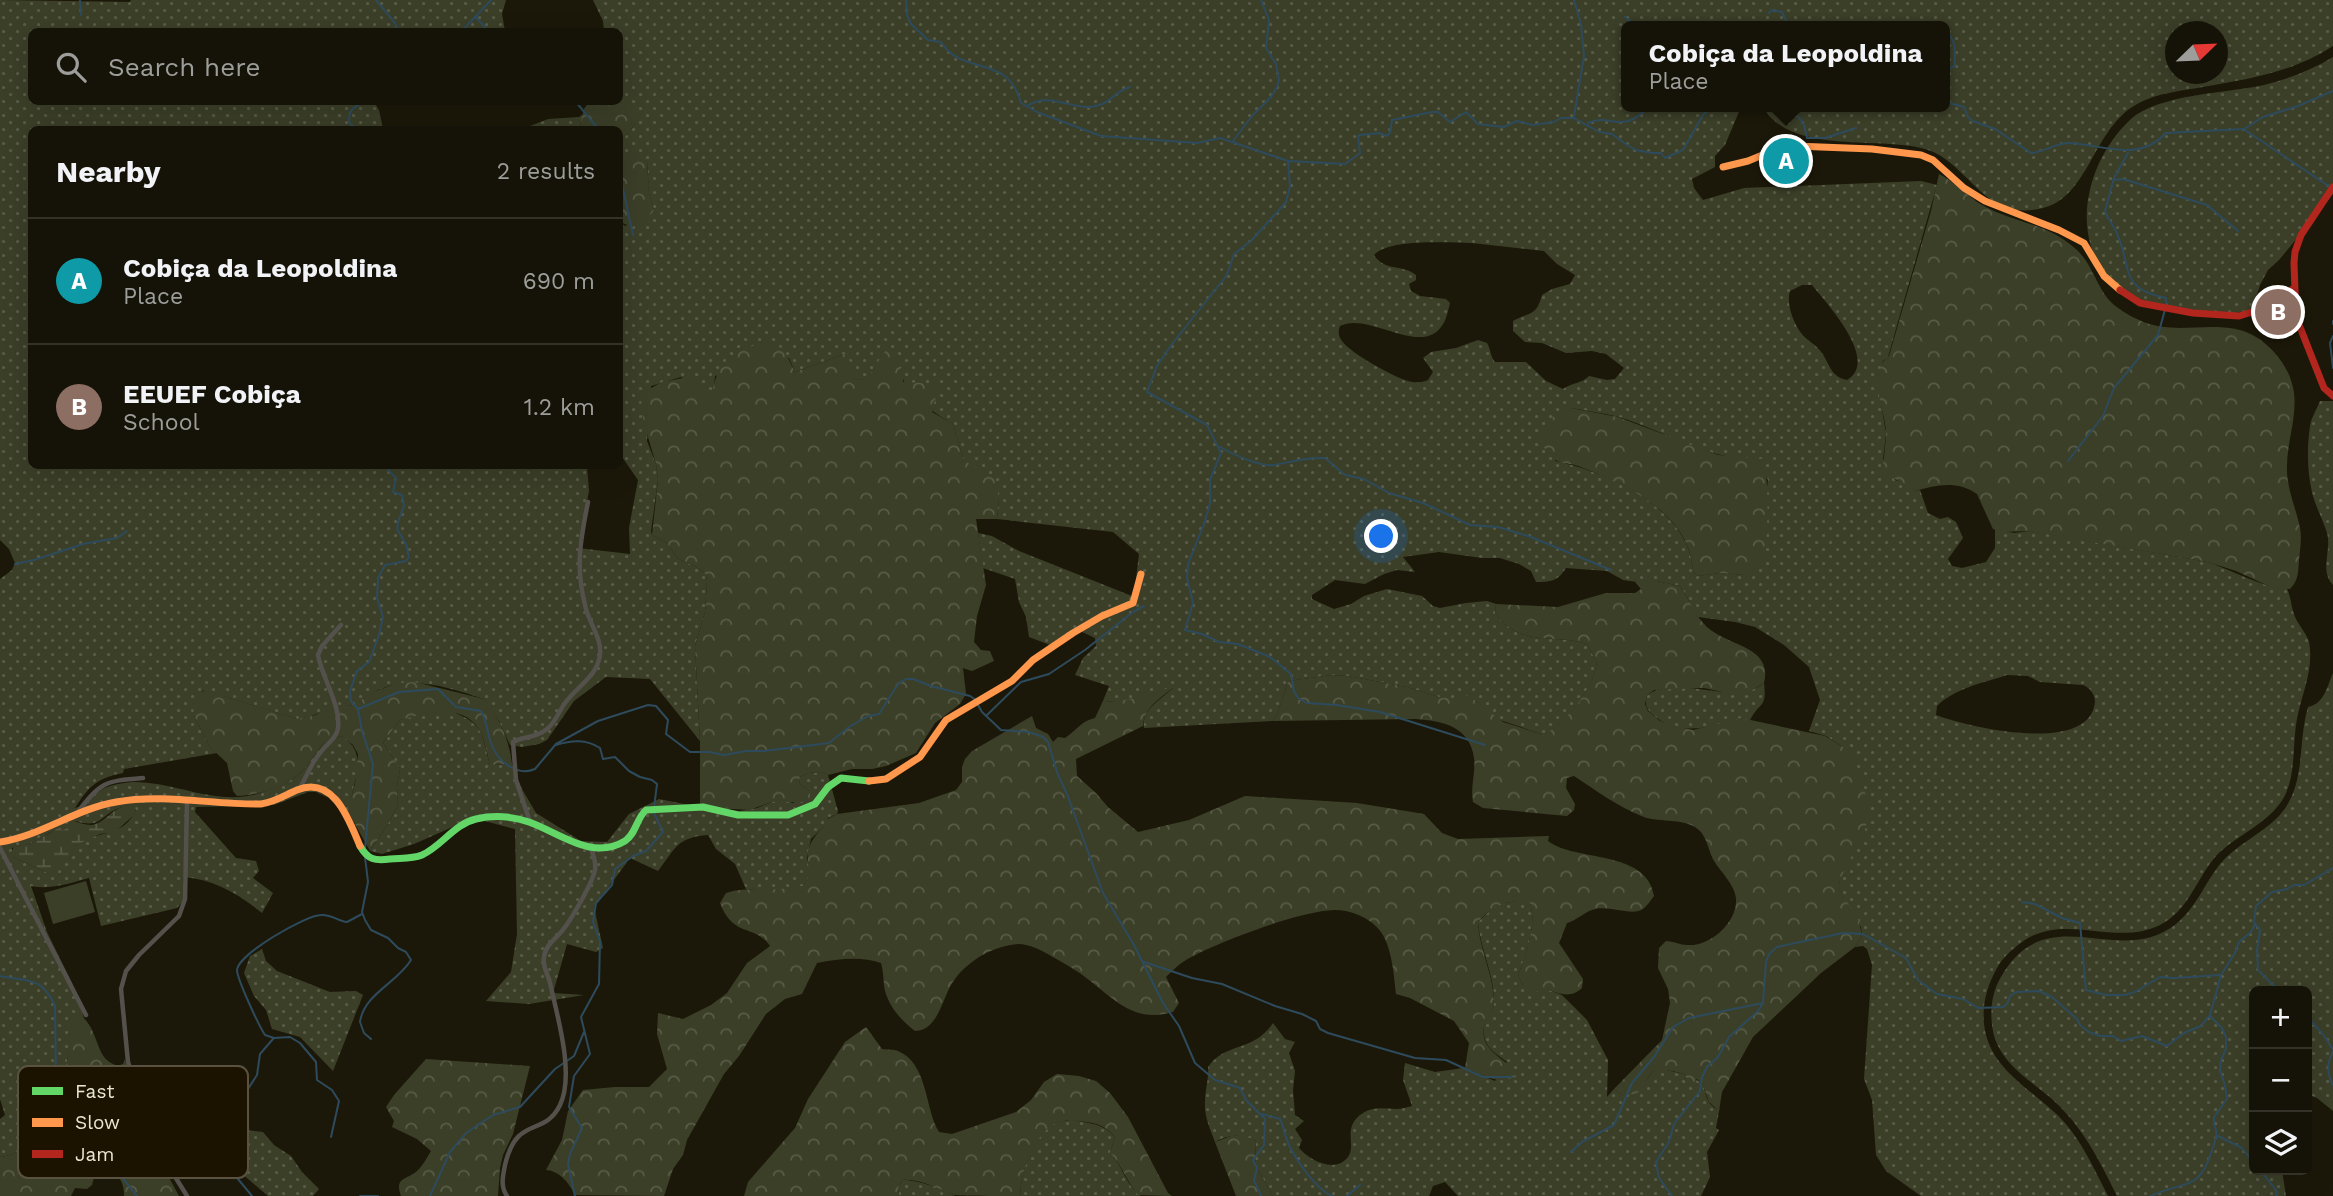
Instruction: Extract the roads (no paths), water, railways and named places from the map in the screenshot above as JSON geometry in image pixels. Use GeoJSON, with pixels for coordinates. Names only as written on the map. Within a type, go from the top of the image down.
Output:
{"type":"FeatureCollection","features":[{"type":"Feature","properties":{"kind":"street"},"geometry":{"type":"LineString","coordinates":[[1723,167],[1748,161],[1777,149],[1795,146],[1872,149],[1921,155],[1933,160],[1964,188],[1985,201],[2053,227],[2084,243],[2104,276],[2130,298],[2144,305],[2193,313],[2239,316],[2259,310],[2294,288]]}},
{"type":"Feature","properties":{"kind":"street"},"geometry":{"type":"LineString","coordinates":[[2333,187],[2297,243],[2294,288],[2296,317],[2323,388],[2333,396]]}},
{"type":"Feature","properties":{"kind":"street"},"geometry":{"type":"LineString","coordinates":[[530,822],[516,780],[513,742],[516,739],[536,737],[551,726],[566,702],[594,673],[600,652],[599,641],[586,610],[578,551],[588,502]]}},
{"type":"Feature","properties":{"kind":"street"},"geometry":{"type":"LineString","coordinates":[[0,842],[29,836],[77,813],[125,800],[217,800],[260,804],[275,802],[300,788],[316,788],[334,797],[347,814],[361,851],[372,860],[405,859],[422,855],[474,819],[530,822],[591,849],[605,849],[629,838],[639,816],[646,810],[704,807],[738,816],[788,815],[815,804],[828,787],[841,778],[872,782],[886,779],[920,757],[936,730],[946,720],[1012,681],[1033,660],[1073,633],[1102,615],[1133,603],[1141,573]]}},
{"type":"Feature","properties":{"kind":"street"},"geometry":{"type":"LineString","coordinates":[[300,788],[323,749],[335,737],[338,727],[335,709],[317,655],[321,646],[341,625]]}},
{"type":"Feature","properties":{"kind":"street"},"geometry":{"type":"LineString","coordinates":[[77,813],[101,785],[112,781],[143,778]]}},
{"type":"Feature","properties":{"kind":"street"},"geometry":{"type":"LineString","coordinates":[[129,1066],[121,989],[124,976],[132,964],[183,910],[187,801]]}},
{"type":"Feature","properties":{"kind":"street"},"geometry":{"type":"LineString","coordinates":[[0,848],[86,1015]]}},
{"type":"Feature","properties":{"kind":"street"},"geometry":{"type":"LineString","coordinates":[[507,1196],[502,1182],[509,1147],[521,1132],[540,1125],[548,1118],[558,1108],[563,1096],[563,1036],[544,956],[546,949],[571,919],[593,877],[596,862],[591,849]]}},
{"type":"Feature","properties":{"kind":"street"},"geometry":{"type":"LineString","coordinates":[[176,1178],[187,1196]]}},
{"type":"Feature","properties":{"kind":"waterway"},"geometry":{"type":"LineString","coordinates":[[80,0],[81,15]]}},
{"type":"Feature","properties":{"kind":"waterway"},"geometry":{"type":"LineString","coordinates":[[376,0],[397,28]]}},
{"type":"Feature","properties":{"kind":"waterway"},"geometry":{"type":"LineString","coordinates":[[465,28],[491,0]]}},
{"type":"Feature","properties":{"kind":"waterway"},"geometry":{"type":"LineString","coordinates":[[906,0],[911,24],[928,40],[941,42],[950,53],[961,59],[1006,77],[1015,87],[1021,103],[1037,112],[1101,136],[1197,143],[1220,138],[1288,161],[1345,164],[1360,153],[1358,136],[1379,133],[1387,136],[1392,120],[1438,112],[1450,122],[1466,112],[1478,124],[1504,127],[1517,121],[1533,125],[1554,122],[1561,118],[1574,118],[1599,132],[1612,134],[1636,150],[1661,153],[1665,158],[1683,150],[1706,112]]}},
{"type":"Feature","properties":{"kind":"waterway"},"geometry":{"type":"LineString","coordinates":[[1233,141],[1271,97],[1279,80],[1276,64],[1266,48],[1269,20],[1261,0]]}},
{"type":"Feature","properties":{"kind":"waterway"},"geometry":{"type":"LineString","coordinates":[[1574,0],[1581,24],[1584,56],[1574,116]]}},
{"type":"Feature","properties":{"kind":"waterway"},"geometry":{"type":"LineString","coordinates":[[1769,13],[1772,10],[1782,12],[1786,21]]}},
{"type":"Feature","properties":{"kind":"waterway"},"geometry":{"type":"LineString","coordinates":[[476,17],[486,28]]}},
{"type":"Feature","properties":{"kind":"waterway"},"geometry":{"type":"LineString","coordinates":[[1625,17],[1630,21]]}},
{"type":"Feature","properties":{"kind":"waterway"},"geometry":{"type":"LineString","coordinates":[[1950,37],[1955,51],[1955,66],[1950,68]]}},
{"type":"Feature","properties":{"kind":"waterway"},"geometry":{"type":"LineString","coordinates":[[1027,106],[1049,100],[1086,107],[1100,105],[1130,87]]}},
{"type":"Feature","properties":{"kind":"waterway"},"geometry":{"type":"LineString","coordinates":[[1950,103],[1964,107],[1973,121],[1995,129],[2031,153],[2070,143],[2133,150],[2144,148],[2166,133],[2244,129],[2263,117],[2333,91]]}},
{"type":"Feature","properties":{"kind":"waterway"},"geometry":{"type":"LineString","coordinates":[[353,126],[349,116],[359,105]]}},
{"type":"Feature","properties":{"kind":"waterway"},"geometry":{"type":"LineString","coordinates":[[578,105],[596,126]]}},
{"type":"Feature","properties":{"kind":"waterway"},"geometry":{"type":"LineString","coordinates":[[1588,123],[1596,120],[1623,122],[1643,112]]}},
{"type":"Feature","properties":{"kind":"waterway"},"geometry":{"type":"LineString","coordinates":[[1795,112],[1804,125],[1807,138],[1825,138],[1856,128]]}},
{"type":"Feature","properties":{"kind":"waterway"},"geometry":{"type":"LineString","coordinates":[[2245,130],[2330,187]]}},
{"type":"Feature","properties":{"kind":"waterway"},"geometry":{"type":"LineString","coordinates":[[2068,461],[2103,416],[2114,388],[2158,335],[2166,306],[2166,298],[2151,294],[2134,283],[2117,233],[2105,211],[2114,178],[2128,153]]}},
{"type":"Feature","properties":{"kind":"waterway"},"geometry":{"type":"LineString","coordinates":[[1288,162],[1290,186],[1286,202],[1251,241],[1234,254],[1227,275],[1157,366],[1147,392],[1207,425],[1221,453],[1210,480],[1210,503],[1204,524],[1188,564],[1187,578],[1193,603],[1185,630],[1219,642],[1238,644],[1270,657],[1291,674],[1294,691],[1298,698],[1307,703],[1380,712],[1485,745]]}},
{"type":"Feature","properties":{"kind":"waterway"},"geometry":{"type":"LineString","coordinates":[[2114,180],[2123,179],[2207,205],[2238,231]]}},
{"type":"Feature","properties":{"kind":"waterway"},"geometry":{"type":"LineString","coordinates":[[623,189],[633,235]]}},
{"type":"Feature","properties":{"kind":"waterway"},"geometry":{"type":"LineString","coordinates":[[2333,336],[2330,343],[2333,368]]}},
{"type":"Feature","properties":{"kind":"waterway"},"geometry":{"type":"LineString","coordinates":[[1220,447],[1246,459],[1268,465],[1325,458],[1345,475],[1364,479],[1389,493],[1423,503],[1470,525],[1498,527],[1531,537],[1611,570]]}},
{"type":"Feature","properties":{"kind":"waterway"},"geometry":{"type":"LineString","coordinates":[[365,848],[373,764],[358,709],[351,701],[350,691],[357,671],[369,662],[379,635],[383,617],[377,598],[378,578],[385,565],[406,561],[409,557],[406,544],[397,529],[404,506],[402,495],[393,492],[396,478],[388,469]]}},
{"type":"Feature","properties":{"kind":"waterway"},"geometry":{"type":"LineString","coordinates":[[15,564],[83,544],[117,538],[127,531]]}},
{"type":"Feature","properties":{"kind":"waterway"},"geometry":{"type":"LineString","coordinates":[[987,715],[1021,682],[1049,674],[1144,606]]}},
{"type":"Feature","properties":{"kind":"waterway"},"geometry":{"type":"LineString","coordinates":[[358,709],[399,692],[438,689],[456,707],[481,711],[498,756],[508,766],[528,771],[535,769],[556,744],[598,721],[648,705],[656,706],[668,720],[666,734],[690,752],[724,755],[829,743],[849,727],[868,716],[879,714],[898,684],[906,679],[970,696],[976,700]]}},
{"type":"Feature","properties":{"kind":"waterway"},"geometry":{"type":"LineString","coordinates":[[978,705],[1001,730],[1029,732],[1048,742],[1103,893],[1134,945],[1163,1003],[1179,1026],[1195,1063],[1215,1080],[1240,1088],[1246,1100],[1265,1119],[1264,1145],[1253,1160],[1257,1168],[1254,1180],[1261,1196]]}},
{"type":"Feature","properties":{"kind":"waterway"},"geometry":{"type":"LineString","coordinates":[[556,745],[573,741],[589,743],[600,748],[603,759],[615,757],[629,771],[652,780],[657,784],[654,808]]}},
{"type":"Feature","properties":{"kind":"waterway"},"geometry":{"type":"LineString","coordinates":[[575,1196],[568,1164],[582,1128],[569,1107],[574,1076],[590,1054],[581,1017],[599,984],[600,941],[593,922],[596,903],[612,885],[615,869],[633,856],[646,851],[663,832],[654,813]]}},
{"type":"Feature","properties":{"kind":"waterway"},"geometry":{"type":"LineString","coordinates":[[365,857],[368,882],[362,912],[365,920],[371,930],[388,938],[406,952],[411,960],[374,996],[363,1012],[360,1022],[364,1033],[371,1039]]}},
{"type":"Feature","properties":{"kind":"waterway"},"geometry":{"type":"LineString","coordinates":[[2274,986],[2258,970],[2260,930],[2254,922],[2256,906],[2272,892],[2294,885],[2304,885],[2333,868]]}},
{"type":"Feature","properties":{"kind":"waterway"},"geometry":{"type":"LineString","coordinates":[[2022,902],[2035,904],[2062,918],[2080,923],[2086,990],[2106,995],[2125,995],[2160,977],[2220,975]]}},
{"type":"Feature","properties":{"kind":"waterway"},"geometry":{"type":"LineString","coordinates":[[331,1137],[339,1101],[332,1090],[317,1080],[316,1062],[300,1043],[290,1037],[274,1038],[265,1035],[244,992],[237,970],[248,955],[302,921],[325,915],[347,922],[362,914]]}},
{"type":"Feature","properties":{"kind":"waterway"},"geometry":{"type":"LineString","coordinates":[[1672,1196],[1659,1178],[1656,1162],[1669,1142],[1674,1124],[1700,1091],[1707,1067],[1718,1057],[1729,1037],[1758,1011],[1763,1003],[1766,962],[1769,954],[1777,947],[1843,933],[1863,934],[1906,958],[1918,980],[1937,994],[1963,999],[1978,1008],[2003,1007],[2016,992],[2039,991],[2052,997],[2089,1032],[2100,1036],[2113,1036],[2121,1041],[2142,1036],[2167,1046],[2184,1033],[2201,1026],[2210,1015],[2221,975],[2239,942],[2251,932],[2255,924]]}},
{"type":"Feature","properties":{"kind":"waterway"},"geometry":{"type":"LineString","coordinates":[[1144,962],[1192,978],[1222,984],[1302,1014],[1316,1021],[1320,1029],[1328,1033],[1415,1058],[1446,1060],[1483,1077],[1512,1077]]}},
{"type":"Feature","properties":{"kind":"waterway"},"geometry":{"type":"LineString","coordinates":[[0,976],[39,984],[50,996],[55,1006],[56,1066]]}},
{"type":"Feature","properties":{"kind":"waterway"},"geometry":{"type":"LineString","coordinates":[[1571,1152],[1582,1142],[1614,1125],[1632,1083],[1654,1057],[1673,1027],[1689,1018],[1763,1003]]}},
{"type":"Feature","properties":{"kind":"waterway"},"geometry":{"type":"LineString","coordinates":[[2151,1196],[2196,1179],[2207,1164],[2214,1143],[2214,1117],[2227,1099],[2220,1071],[2226,1037],[2222,1028],[2210,1016]]}},
{"type":"Feature","properties":{"kind":"waterway"},"geometry":{"type":"LineString","coordinates":[[2312,1022],[2333,1050]]}},
{"type":"Feature","properties":{"kind":"waterway"},"geometry":{"type":"LineString","coordinates":[[430,1196],[450,1152],[466,1133],[493,1115],[520,1107],[555,1069],[574,1056],[584,1032]]}},
{"type":"Feature","properties":{"kind":"waterway"},"geometry":{"type":"LineString","coordinates":[[248,1089],[257,1075],[260,1054],[273,1039]]}},
{"type":"Feature","properties":{"kind":"waterway"},"geometry":{"type":"LineString","coordinates":[[2333,1052],[2328,1069],[2333,1085]]}},
{"type":"Feature","properties":{"kind":"waterway"},"geometry":{"type":"LineString","coordinates":[[1262,1114],[1280,1119],[1289,1145],[1301,1166],[1313,1181],[1332,1196]]}},
{"type":"Feature","properties":{"kind":"waterway"},"geometry":{"type":"LineString","coordinates":[[2218,1136],[2242,1148],[2249,1157]]}},
{"type":"Feature","properties":{"kind":"waterway"},"geometry":{"type":"LineString","coordinates":[[2264,1175],[2276,1190],[2277,1196]]}},
{"type":"Feature","properties":{"kind":"waterway"},"geometry":{"type":"LineString","coordinates":[[122,1178],[137,1196]]}},
{"type":"Feature","properties":{"kind":"waterway"},"geometry":{"type":"LineString","coordinates":[[237,1178],[252,1196]]}},
{"type":"Feature","properties":{"kind":"waterway"},"geometry":{"type":"LineString","coordinates":[[1347,1196],[1360,1185]]}},
{"type":"Feature","properties":{"kind":"waterway"},"geometry":{"type":"LineString","coordinates":[[360,1196],[378,1196]]}},
{"type":"Feature","properties":{"kind":"place","name":"Cobiça da Leopoldina"},"geometry":{"type":"Point","coordinates":[1786,161]}},
{"type":"Feature","properties":{"kind":"place","name":"EEUEF Cobiça"},"geometry":{"type":"Point","coordinates":[2278,312]}}]}
